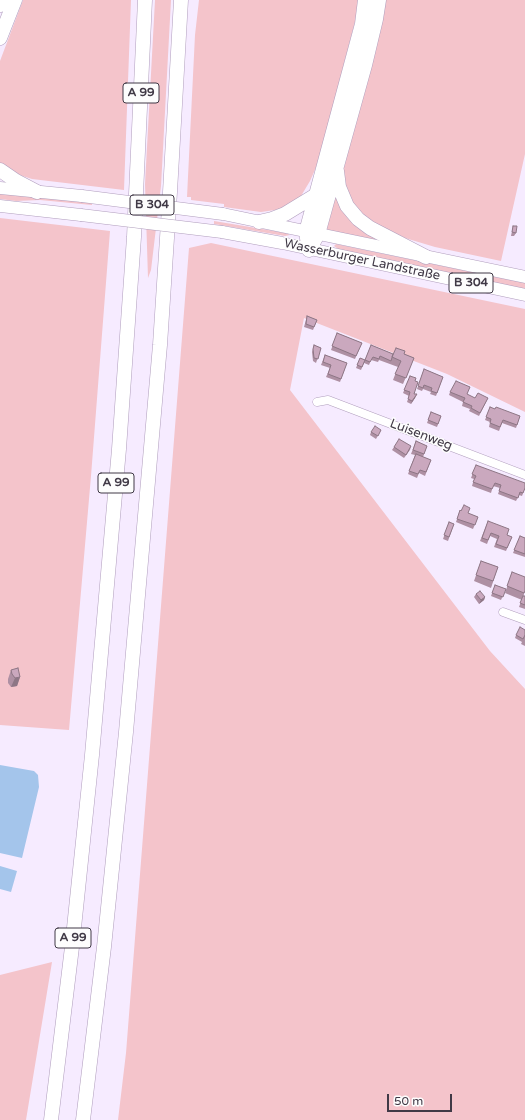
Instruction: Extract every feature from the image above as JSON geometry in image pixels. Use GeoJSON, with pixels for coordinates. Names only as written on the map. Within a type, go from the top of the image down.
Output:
{"type":"FeatureCollection","features":[{"type":"Feature","properties":{"kind":"highway"},"geometry":{"type":"LineString","coordinates":[[0,5],[2,0]]}},
{"type":"Feature","properties":{"kind":"highway"},"geometry":{"type":"LineString","coordinates":[[0,38],[15,0]]}},
{"type":"Feature","properties":{"kind":"highway","name":"A 99"},"geometry":{"type":"LineString","coordinates":[[51,1120],[72,947],[92,755],[119,449],[134,237],[145,0]]}},
{"type":"Feature","properties":{"kind":"highway","name":"A 99"},"geometry":{"type":"LineString","coordinates":[[83,1120],[104,947],[127,725],[160,345],[181,0]]}},
{"type":"Feature","properties":{"kind":"highway"},"geometry":{"type":"LineString","coordinates":[[180,25],[188,0]]}},
{"type":"Feature","properties":{"kind":"highway"},"geometry":{"type":"LineString","coordinates":[[309,250],[316,195],[329,142],[362,24],[365,0]]}},
{"type":"Feature","properties":{"kind":"highway"},"geometry":{"type":"LineString","coordinates":[[312,233],[336,168],[365,65],[379,0]]}},
{"type":"Feature","properties":{"kind":"highway"},"geometry":{"type":"LineString","coordinates":[[336,168],[339,187],[347,206],[358,219],[370,228],[426,256]]}},
{"type":"Feature","properties":{"kind":"highway"},"geometry":{"type":"LineString","coordinates":[[0,170],[16,181],[37,192]]}},
{"type":"Feature","properties":{"kind":"highway"},"geometry":{"type":"LineString","coordinates":[[259,222],[285,214],[316,195]]}},
{"type":"Feature","properties":{"kind":"main road","name":"B 304"},"geometry":{"type":"LineString","coordinates":[[0,188],[37,192]]}},
{"type":"Feature","properties":{"kind":"main road","name":"Wasserburger Landstraße"},"geometry":{"type":"LineString","coordinates":[[37,192],[82,196],[223,214],[525,277]]}},
{"type":"Feature","properties":{"kind":"main road","name":"Wasserburger Landstraße"},"geometry":{"type":"LineString","coordinates":[[0,206],[222,232],[418,271],[525,295]]}},
{"type":"Feature","properties":{"kind":"street","name":"Luisenweg"},"geometry":{"type":"LineString","coordinates":[[317,402],[328,400],[525,475]]}},
{"type":"Feature","properties":{"kind":"street"},"geometry":{"type":"LineString","coordinates":[[503,612],[525,620]]}},
{"type":"Feature","properties":{"kind":"shaded area"},"geometry":{"type":"Polygon","coordinates":[[[23,0],[131,0],[124,190],[32,179],[13,173],[0,166],[0,61],[23,0]]]}},
{"type":"Feature","properties":{"kind":"shaded area"},"geometry":{"type":"Polygon","coordinates":[[[155,0],[171,0],[161,186],[151,270],[148,278],[145,184],[155,0]]]}},
{"type":"Feature","properties":{"kind":"shaded area"},"geometry":{"type":"Polygon","coordinates":[[[199,0],[359,0],[356,18],[318,163],[301,196],[282,209],[261,212],[224,207],[224,204],[191,200],[191,197],[187,197],[195,35],[199,0]]]}},
{"type":"Feature","properties":{"kind":"shaded area"},"geometry":{"type":"Polygon","coordinates":[[[383,0],[525,0],[525,154],[501,261],[435,247],[405,238],[375,225],[354,207],[342,175],[383,0]]]}},
{"type":"Feature","properties":{"kind":"shaded area"},"geometry":{"type":"Polygon","coordinates":[[[334,190],[379,241],[324,230],[334,190]]]}},
{"type":"Feature","properties":{"kind":"shaded area"},"geometry":{"type":"Polygon","coordinates":[[[0,193],[92,203],[92,205],[40,200],[16,201],[0,199],[0,193]]]}},
{"type":"Feature","properties":{"kind":"shaded area"},"geometry":{"type":"Polygon","coordinates":[[[0,218],[110,231],[69,730],[0,725],[0,218]]]}},
{"type":"Feature","properties":{"kind":"shaded area"},"geometry":{"type":"Polygon","coordinates":[[[214,221],[286,233],[290,235],[285,236],[214,224],[214,221]]]}},
{"type":"Feature","properties":{"kind":"shaded area"},"geometry":{"type":"Polygon","coordinates":[[[211,243],[525,309],[525,412],[447,374],[304,318],[290,390],[490,651],[525,689],[525,1120],[118,1120],[126,1053],[189,248],[211,243]]]}},
{"type":"Feature","properties":{"kind":"shaded area"},"geometry":{"type":"Polygon","coordinates":[[[336,244],[525,283],[525,289],[338,249],[334,246],[336,244]]]}},
{"type":"Feature","properties":{"kind":"shaded area"},"geometry":{"type":"Polygon","coordinates":[[[52,962],[26,1120],[0,1120],[0,975],[52,962]]]}},
{"type":"Feature","properties":{"kind":"water"},"geometry":{"type":"Polygon","coordinates":[[[0,765],[34,771],[38,775],[39,787],[22,858],[0,853],[0,765]]]}},
{"type":"Feature","properties":{"kind":"water"},"geometry":{"type":"Polygon","coordinates":[[[0,866],[17,871],[11,892],[0,889],[0,866]]]}},
{"type":"Feature","properties":{"kind":"building"},"geometry":{"type":"Polygon","coordinates":[[[513,226],[517,226],[516,233],[512,232],[513,226]]]}},
{"type":"Feature","properties":{"kind":"building"},"geometry":{"type":"Polygon","coordinates":[[[307,316],[317,320],[314,327],[306,324],[307,316]]]}},
{"type":"Feature","properties":{"kind":"building"},"geometry":{"type":"Polygon","coordinates":[[[337,333],[362,343],[356,356],[332,346],[337,333]]]}},
{"type":"Feature","properties":{"kind":"building"},"geometry":{"type":"Polygon","coordinates":[[[314,345],[321,348],[318,359],[314,358],[314,345]]]}},
{"type":"Feature","properties":{"kind":"building"},"geometry":{"type":"Polygon","coordinates":[[[371,345],[393,354],[391,361],[380,356],[379,359],[373,357],[370,362],[365,360],[371,345]]]}},
{"type":"Feature","properties":{"kind":"building"},"geometry":{"type":"Polygon","coordinates":[[[396,348],[405,351],[404,354],[414,358],[406,378],[395,374],[401,361],[392,357],[396,348]]]}},
{"type":"Feature","properties":{"kind":"building"},"geometry":{"type":"Polygon","coordinates":[[[325,355],[347,363],[341,379],[328,374],[331,365],[323,362],[325,355]]]}},
{"type":"Feature","properties":{"kind":"building"},"geometry":{"type":"Polygon","coordinates":[[[360,358],[365,360],[362,367],[357,365],[360,358]]]}},
{"type":"Feature","properties":{"kind":"building"},"geometry":{"type":"Polygon","coordinates":[[[424,369],[443,377],[437,393],[431,391],[432,388],[424,385],[423,388],[418,386],[424,369]]]}},
{"type":"Feature","properties":{"kind":"building"},"geometry":{"type":"Polygon","coordinates":[[[410,376],[416,378],[415,381],[418,382],[414,394],[417,394],[412,401],[408,399],[410,392],[404,390],[410,376]]]}},
{"type":"Feature","properties":{"kind":"building"},"geometry":{"type":"Polygon","coordinates":[[[456,381],[470,387],[467,394],[475,398],[478,393],[488,398],[480,413],[471,408],[472,406],[463,402],[465,398],[450,392],[456,381]]]}},
{"type":"Feature","properties":{"kind":"building"},"geometry":{"type":"Polygon","coordinates":[[[490,407],[495,409],[496,407],[520,416],[517,425],[503,420],[500,427],[490,423],[491,419],[486,417],[490,407]]]}},
{"type":"Feature","properties":{"kind":"building"},"geometry":{"type":"Polygon","coordinates":[[[431,412],[441,416],[438,424],[428,420],[431,412]]]}},
{"type":"Feature","properties":{"kind":"building"},"geometry":{"type":"Polygon","coordinates":[[[375,426],[381,430],[378,436],[371,432],[375,426]]]}},
{"type":"Feature","properties":{"kind":"building"},"geometry":{"type":"Polygon","coordinates":[[[399,439],[411,446],[406,455],[394,447],[399,439]]]}},
{"type":"Feature","properties":{"kind":"building"},"geometry":{"type":"Polygon","coordinates":[[[416,441],[427,446],[424,454],[413,450],[416,441]]]}},
{"type":"Feature","properties":{"kind":"building"},"geometry":{"type":"Polygon","coordinates":[[[416,454],[431,460],[426,472],[420,470],[418,474],[409,471],[416,454]]]}},
{"type":"Feature","properties":{"kind":"building"},"geometry":{"type":"Polygon","coordinates":[[[476,465],[525,483],[523,493],[520,492],[518,498],[499,491],[501,485],[495,483],[492,489],[473,482],[476,476],[472,474],[476,465]]]}},
{"type":"Feature","properties":{"kind":"building"},"geometry":{"type":"Polygon","coordinates":[[[464,505],[470,508],[468,513],[478,517],[475,525],[457,519],[460,510],[461,511],[464,505]]]}},
{"type":"Feature","properties":{"kind":"building"},"geometry":{"type":"Polygon","coordinates":[[[488,521],[509,529],[507,535],[512,537],[507,548],[496,544],[499,536],[491,533],[488,540],[482,538],[488,521]]]}},
{"type":"Feature","properties":{"kind":"building"},"geometry":{"type":"Polygon","coordinates":[[[449,522],[454,524],[449,537],[444,535],[449,522]]]}},
{"type":"Feature","properties":{"kind":"building"},"geometry":{"type":"Polygon","coordinates":[[[520,536],[525,538],[525,554],[514,550],[520,536]]]}},
{"type":"Feature","properties":{"kind":"building"},"geometry":{"type":"Polygon","coordinates":[[[481,561],[498,567],[493,581],[476,575],[481,561]]]}},
{"type":"Feature","properties":{"kind":"building"},"geometry":{"type":"Polygon","coordinates":[[[512,572],[525,577],[524,593],[507,586],[512,572]]]}},
{"type":"Feature","properties":{"kind":"building"},"geometry":{"type":"Polygon","coordinates":[[[495,585],[506,589],[503,597],[492,593],[495,585]]]}},
{"type":"Feature","properties":{"kind":"building"},"geometry":{"type":"Polygon","coordinates":[[[480,591],[485,597],[481,600],[476,594],[480,591]]]}},
{"type":"Feature","properties":{"kind":"building"},"geometry":{"type":"Polygon","coordinates":[[[523,596],[525,596],[525,605],[520,603],[523,596]]]}},
{"type":"Feature","properties":{"kind":"building"},"geometry":{"type":"Polygon","coordinates":[[[520,627],[525,630],[523,639],[516,635],[520,627]]]}},
{"type":"Feature","properties":{"kind":"building"},"geometry":{"type":"Polygon","coordinates":[[[18,668],[20,677],[15,678],[11,670],[18,668]]]}}]}
